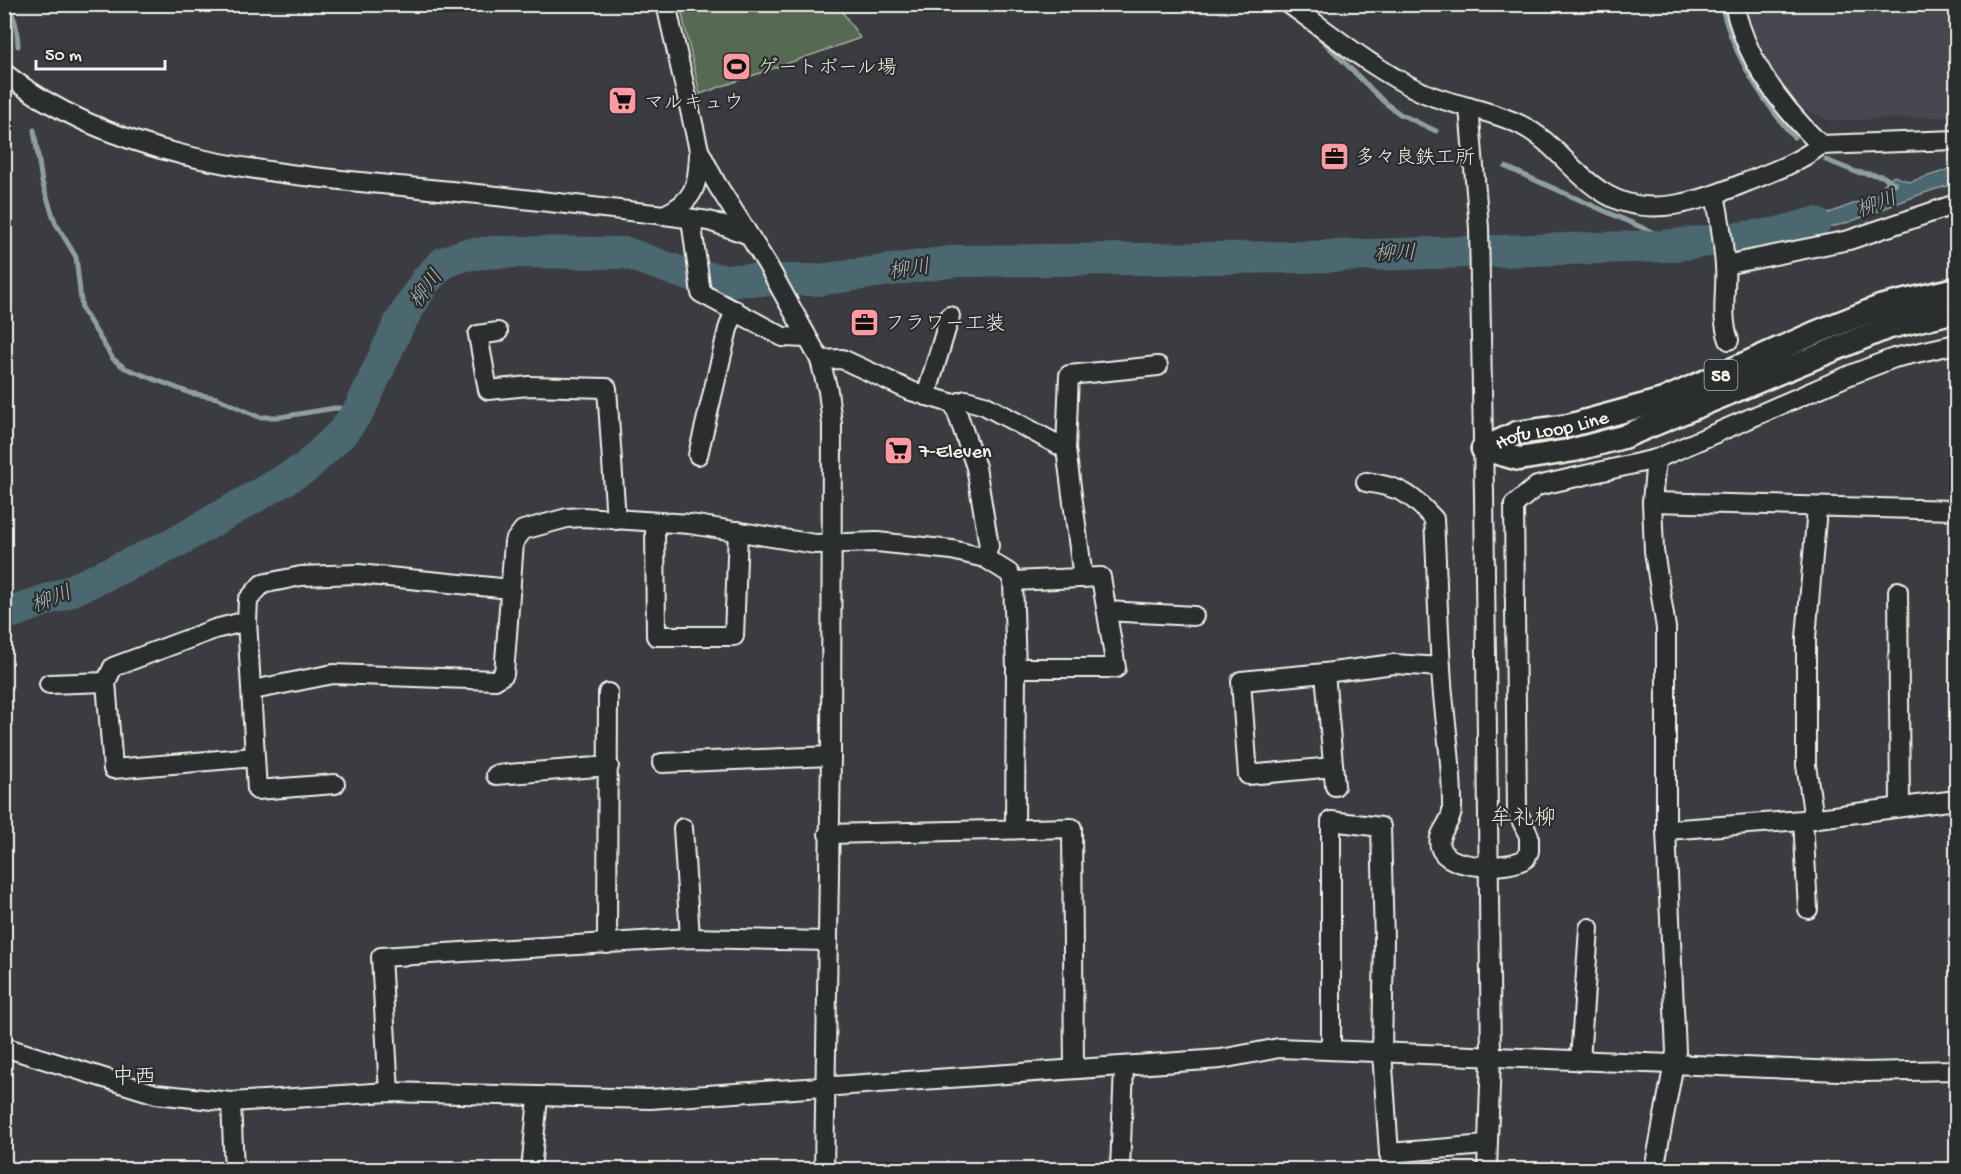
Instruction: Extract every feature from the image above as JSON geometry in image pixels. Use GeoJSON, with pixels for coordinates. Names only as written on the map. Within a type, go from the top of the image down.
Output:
{"type":"FeatureCollection","features":[{"type":"Feature","properties":{"kind":"main road","name":"Hofu Loop Line"},"geometry":{"type":"LineString","coordinates":[[1483,449],[1517,433],[1568,426],[1663,400],[1880,307],[1956,289]]}},
{"type":"Feature","properties":{"kind":"main road","name":"Hofu Loop Line"},"geometry":{"type":"LineString","coordinates":[[1483,449],[1519,459],[1574,450],[1623,437],[1876,332],[1956,311]]}},
{"type":"Feature","properties":{"kind":"street"},"geometry":{"type":"LineString","coordinates":[[664,215],[680,208],[694,192],[699,175],[699,150],[666,4]]}},
{"type":"Feature","properties":{"kind":"street"},"geometry":{"type":"LineString","coordinates":[[1289,4],[1412,87],[1501,117],[1535,133],[1601,191],[1624,202],[1640,205],[1673,205],[1715,195],[1800,160],[1821,145],[1956,140]]}},
{"type":"Feature","properties":{"kind":"street"},"geometry":{"type":"LineString","coordinates":[[1734,4],[1750,49],[1777,99],[1792,118],[1821,145]]}},
{"type":"Feature","properties":{"kind":"street"},"geometry":{"type":"LineString","coordinates":[[4,73],[79,120],[136,143],[205,161],[297,174],[664,215],[730,227],[747,234]]}},
{"type":"Feature","properties":{"kind":"street"},"geometry":{"type":"LineString","coordinates":[[1468,107],[1479,228],[1483,449],[1491,1057],[1486,1145],[1487,1170]]}},
{"type":"Feature","properties":{"kind":"street"},"geometry":{"type":"LineString","coordinates":[[699,150],[747,234],[767,264],[820,360],[828,391],[832,424],[831,756],[824,1170]]}},
{"type":"Feature","properties":{"kind":"street"},"geometry":{"type":"LineString","coordinates":[[1715,195],[1721,224],[1724,261],[1724,326],[1730,340]]}},
{"type":"Feature","properties":{"kind":"street"},"geometry":{"type":"LineString","coordinates":[[1724,261],[1849,240],[1956,204]]}},
{"type":"Feature","properties":{"kind":"street"},"geometry":{"type":"LineString","coordinates":[[691,219],[694,259],[701,293],[783,337],[807,338]]}},
{"type":"Feature","properties":{"kind":"street"},"geometry":{"type":"LineString","coordinates":[[698,455],[728,329],[735,310]]}},
{"type":"Feature","properties":{"kind":"street"},"geometry":{"type":"LineString","coordinates":[[926,396],[950,316]]}},
{"type":"Feature","properties":{"kind":"street"},"geometry":{"type":"LineString","coordinates":[[498,332],[478,335],[488,390],[529,386],[607,388],[616,520]]}},
{"type":"Feature","properties":{"kind":"street"},"geometry":{"type":"LineString","coordinates":[[1366,482],[1390,485],[1411,494],[1434,519],[1441,667],[1452,812],[1439,838],[1440,847],[1451,862],[1459,865],[1519,863],[1529,851],[1529,836],[1517,811],[1514,505],[1537,486],[1656,459],[1894,358],[1956,344]]}},
{"type":"Feature","properties":{"kind":"street"},"geometry":{"type":"LineString","coordinates":[[820,360],[842,359],[926,396],[954,404],[966,400],[984,405],[1066,448]]}},
{"type":"Feature","properties":{"kind":"street"},"geometry":{"type":"LineString","coordinates":[[1083,578],[1066,448],[1069,375],[1158,366]]}},
{"type":"Feature","properties":{"kind":"street"},"geometry":{"type":"LineString","coordinates":[[954,404],[976,467],[989,546],[985,558]]}},
{"type":"Feature","properties":{"kind":"street"},"geometry":{"type":"LineString","coordinates":[[1654,1170],[1676,1052],[1666,830],[1666,628],[1654,551],[1652,502],[1656,459]]}},
{"type":"Feature","properties":{"kind":"street"},"geometry":{"type":"LineString","coordinates":[[1652,502],[1817,508],[1839,505],[1956,510]]}},
{"type":"Feature","properties":{"kind":"street"},"geometry":{"type":"LineString","coordinates":[[1808,909],[1806,638],[1817,508]]}},
{"type":"Feature","properties":{"kind":"street"},"geometry":{"type":"LineString","coordinates":[[253,690],[333,674],[495,680],[504,674],[514,542],[523,530],[567,518],[738,531],[831,544],[877,542],[952,550],[985,558],[1009,573],[1013,581],[1016,668],[1015,828]]}},
{"type":"Feature","properties":{"kind":"street"},"geometry":{"type":"LineString","coordinates":[[655,523],[656,636],[734,636],[738,531]]}},
{"type":"Feature","properties":{"kind":"street"},"geometry":{"type":"LineString","coordinates":[[335,784],[257,790],[253,690],[247,621],[248,600],[262,584],[301,576],[358,574],[511,590]]}},
{"type":"Feature","properties":{"kind":"street"},"geometry":{"type":"LineString","coordinates":[[1013,581],[1101,577],[1116,668],[1016,668]]}},
{"type":"Feature","properties":{"kind":"street"},"geometry":{"type":"LineString","coordinates":[[1898,591],[1900,806]]}},
{"type":"Feature","properties":{"kind":"street"},"geometry":{"type":"LineString","coordinates":[[1107,611],[1194,616]]}},
{"type":"Feature","properties":{"kind":"street"},"geometry":{"type":"LineString","coordinates":[[247,621],[214,629],[114,667],[106,682],[113,769],[255,757]]}},
{"type":"Feature","properties":{"kind":"street"},"geometry":{"type":"LineString","coordinates":[[1333,767],[1248,775],[1241,681],[1395,664],[1441,667]]}},
{"type":"Feature","properties":{"kind":"street"},"geometry":{"type":"LineString","coordinates":[[1325,673],[1335,786]]}},
{"type":"Feature","properties":{"kind":"street"},"geometry":{"type":"LineString","coordinates":[[50,684],[106,682]]}},
{"type":"Feature","properties":{"kind":"street"},"geometry":{"type":"LineString","coordinates":[[607,944],[608,693]]}},
{"type":"Feature","properties":{"kind":"street"},"geometry":{"type":"LineString","coordinates":[[662,763],[831,756]]}},
{"type":"Feature","properties":{"kind":"street"},"geometry":{"type":"LineString","coordinates":[[496,775],[609,766]]}},
{"type":"Feature","properties":{"kind":"street"},"geometry":{"type":"LineString","coordinates":[[1666,830],[1809,819],[1956,800]]}},
{"type":"Feature","properties":{"kind":"street"},"geometry":{"type":"LineString","coordinates":[[1331,1050],[1331,821],[1381,827],[1384,940],[1382,1052],[1391,1161],[1486,1145]]}},
{"type":"Feature","properties":{"kind":"street"},"geometry":{"type":"LineString","coordinates":[[683,828],[690,938]]}},
{"type":"Feature","properties":{"kind":"street"},"geometry":{"type":"LineString","coordinates":[[828,834],[1072,828],[1074,1069]]}},
{"type":"Feature","properties":{"kind":"street"},"geometry":{"type":"LineString","coordinates":[[1580,1061],[1589,928]]}},
{"type":"Feature","properties":{"kind":"street"},"geometry":{"type":"LineString","coordinates":[[389,1092],[381,957],[690,938],[827,941]]}},
{"type":"Feature","properties":{"kind":"street"},"geometry":{"type":"LineString","coordinates":[[4,1047],[156,1094],[231,1102],[389,1092],[538,1098],[650,1099],[1221,1059],[1278,1048],[1864,1072],[1956,1070]]}},
{"type":"Feature","properties":{"kind":"street"},"geometry":{"type":"LineString","coordinates":[[1119,1170],[1124,1066]]}},
{"type":"Feature","properties":{"kind":"street"},"geometry":{"type":"LineString","coordinates":[[531,1170],[538,1098]]}},
{"type":"Feature","properties":{"kind":"street"},"geometry":{"type":"LineString","coordinates":[[231,1102],[234,1170]]}},
{"type":"Feature","properties":{"kind":"shaded area"},"geometry":{"type":"Polygon","coordinates":[[[1743,5],[1956,5],[1956,116],[1831,121],[1796,106],[1760,50],[1745,17],[1743,5]]]}},
{"type":"Feature","properties":{"kind":"green space","name":"ゲートボール場"},"geometry":{"type":"Polygon","coordinates":[[[680,5],[838,5],[860,38],[700,94],[680,5]]]}},
{"type":"Feature","properties":{"kind":"water"},"geometry":{"type":"Polygon","coordinates":[[[1956,167],[1956,184],[1829,228],[1774,234],[1882,193],[1884,184],[1894,176],[1910,182],[1956,167]]]}},
{"type":"Feature","properties":{"kind":"waterway"},"geometry":{"type":"LineString","coordinates":[[1721,4],[1733,41],[1750,75],[1770,107],[1794,137]]}},
{"type":"Feature","properties":{"kind":"waterway"},"geometry":{"type":"LineString","coordinates":[[4,5],[14,18],[18,46]]}},
{"type":"Feature","properties":{"kind":"waterway"},"geometry":{"type":"LineString","coordinates":[[1319,37],[1384,102],[1400,114],[1436,131]]}},
{"type":"Feature","properties":{"kind":"waterway"},"geometry":{"type":"LineString","coordinates":[[34,130],[42,182],[55,222],[76,257],[82,309],[113,359],[125,368],[190,393],[217,398],[259,417],[280,417],[335,408],[360,409]]}},
{"type":"Feature","properties":{"kind":"waterway"},"geometry":{"type":"LineString","coordinates":[[1826,160],[1856,172],[1882,176],[1895,184]]}},
{"type":"Feature","properties":{"kind":"waterway"},"geometry":{"type":"LineString","coordinates":[[1506,167],[1652,232],[1664,246]]}},
{"type":"Feature","properties":{"kind":"waterway","name":"柳川"},"geometry":{"type":"LineString","coordinates":[[4,615],[66,593],[173,544],[305,468],[342,433],[360,409],[399,324],[426,280],[443,263],[464,255],[495,252],[626,253],[685,274],[724,280],[818,280],[957,261],[1301,257],[1664,246],[1774,234],[1815,223]]}},
{"type":"Feature","properties":{"kind":"place","name":"ゲートボール場"},"geometry":{"type":"Point","coordinates":[737,66]}},
{"type":"Feature","properties":{"kind":"place","name":"マルキュウ"},"geometry":{"type":"Point","coordinates":[623,101]}},
{"type":"Feature","properties":{"kind":"place","name":"多々良鉄工所"},"geometry":{"type":"Point","coordinates":[1334,156]}},
{"type":"Feature","properties":{"kind":"place","name":"フラワー工装"},"geometry":{"type":"Point","coordinates":[864,322]}},
{"type":"Feature","properties":{"kind":"place","name":"7-Eleven"},"geometry":{"type":"Point","coordinates":[898,450]}},
{"type":"Feature","properties":{"kind":"district","name":"牟礼柳"},"geometry":{"type":"Point","coordinates":[1523,816]}},
{"type":"Feature","properties":{"kind":"district","name":"中西"},"geometry":{"type":"Point","coordinates":[134,1075]}}]}
